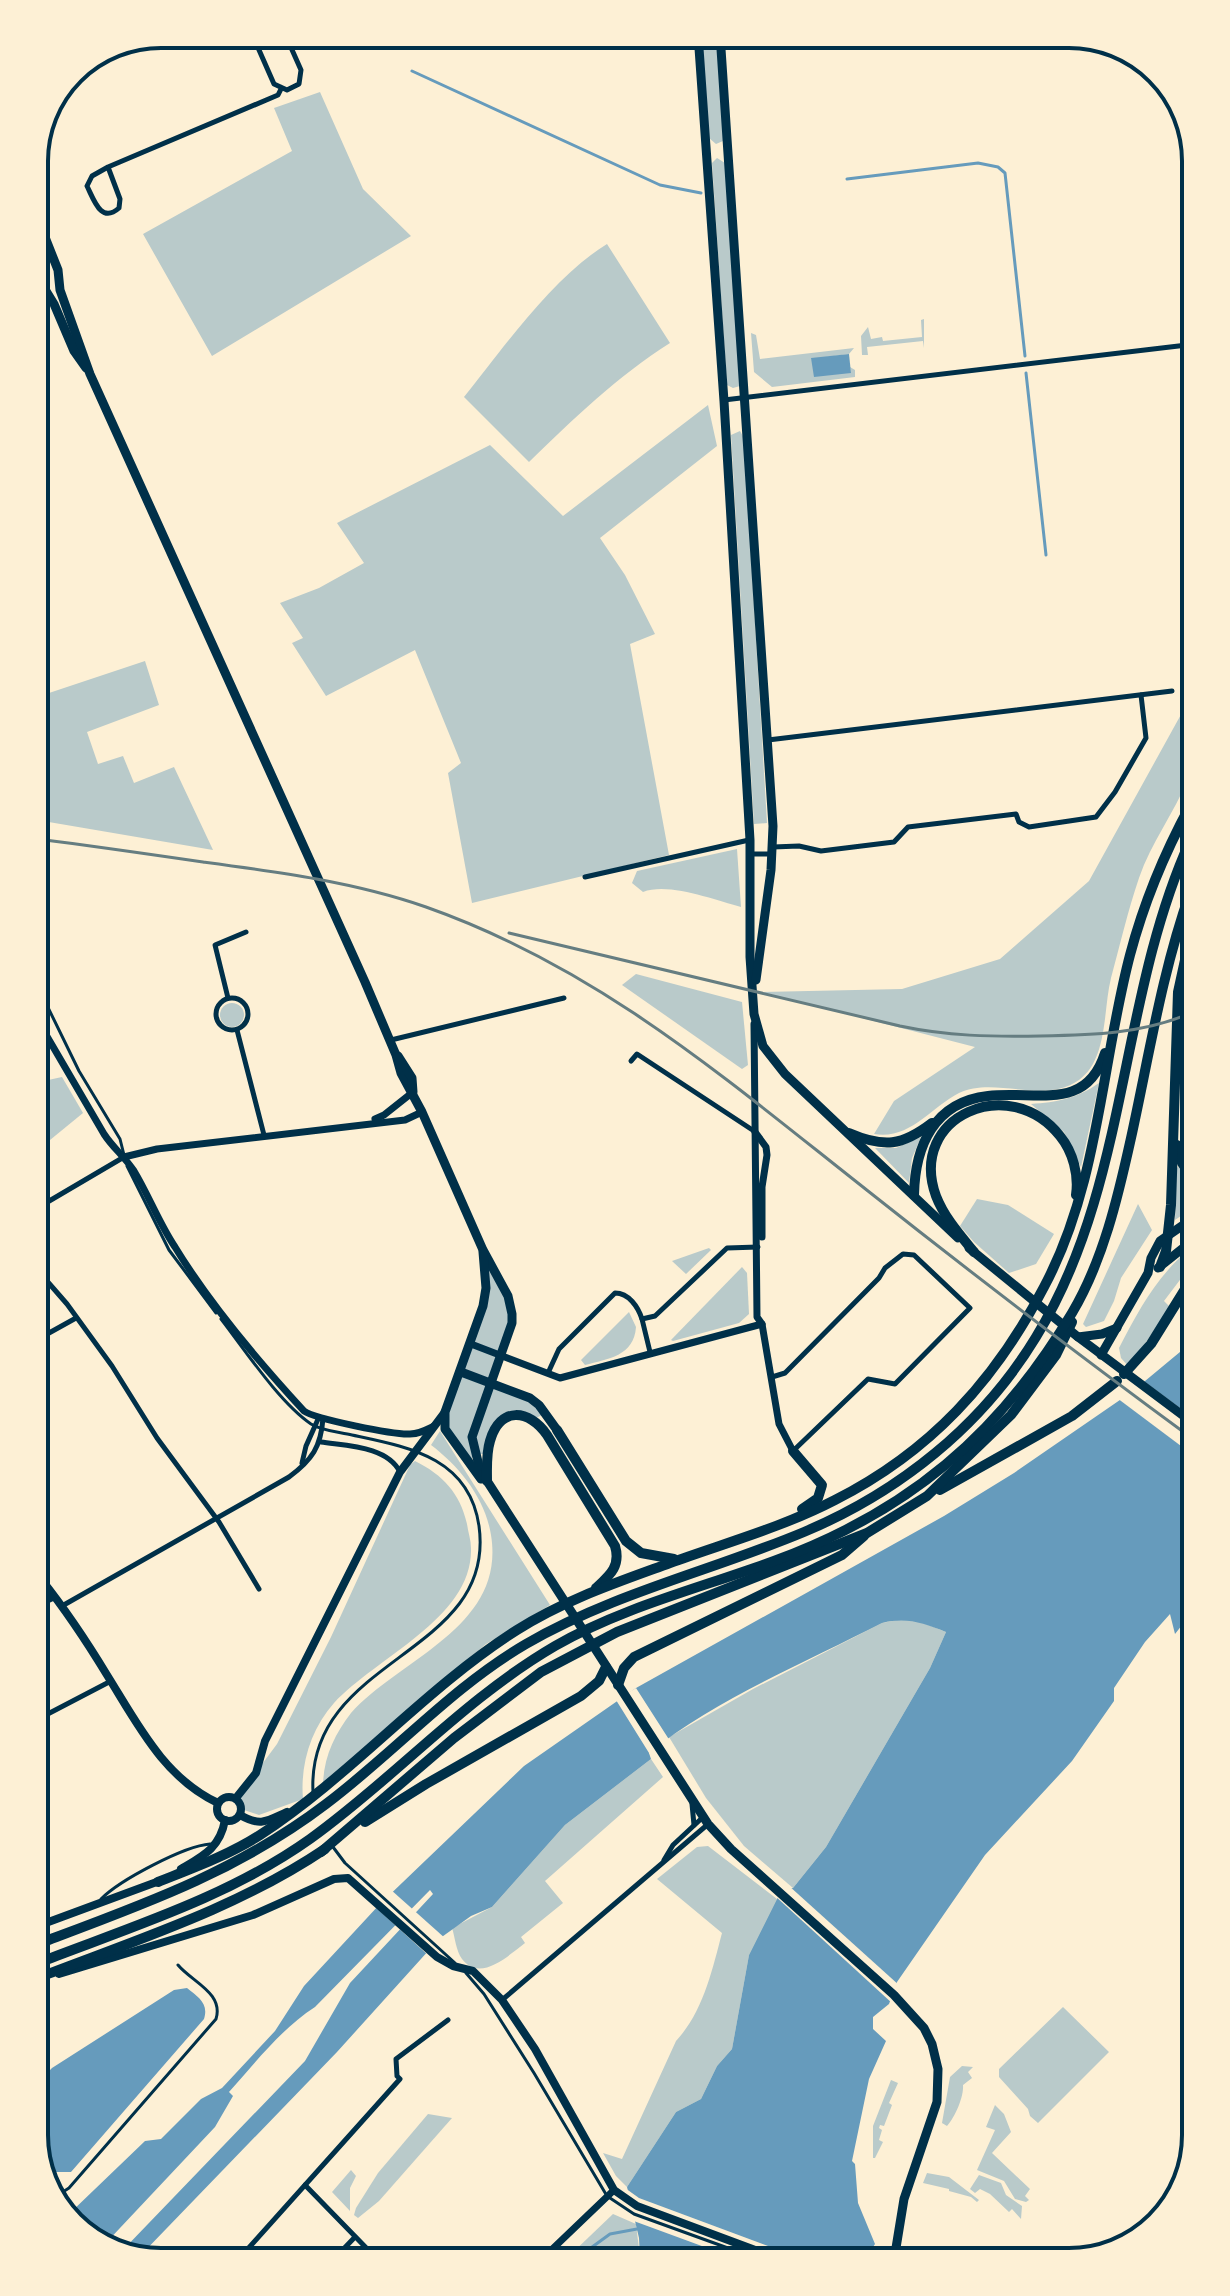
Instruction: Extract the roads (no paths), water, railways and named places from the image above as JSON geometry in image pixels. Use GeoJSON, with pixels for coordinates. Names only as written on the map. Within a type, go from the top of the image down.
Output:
{"type":"FeatureCollection","features":[{"type":"Feature","properties":{"kind":"highway"},"geometry":{"type":"LineString","coordinates":[[158,1882],[214,1860],[257,1837],[299,1807],[487,1651],[544,1614],[591,1592],[834,1501],[886,1471],[921,1446],[950,1419],[986,1379],[1027,1320],[1047,1282],[1074,1214],[1087,1172],[1130,957],[1154,878],[1182,822]]}},
{"type":"Feature","properties":{"kind":"highway"},"geometry":{"type":"LineString","coordinates":[[48,1940],[197,1882],[280,1837],[328,1803],[459,1692],[536,1638],[613,1600],[771,1545],[838,1516],[896,1483],[959,1432],[1020,1362],[1069,1275],[1101,1179],[1158,927],[1182,862]]}},
{"type":"Feature","properties":{"kind":"highway"},"geometry":{"type":"LineString","coordinates":[[927,1496],[1011,1415],[1056,1355],[1070,1327],[1103,1243],[1119,1186],[1168,964],[1182,919]]}},
{"type":"Feature","properties":{"kind":"highway"},"geometry":{"type":"LineString","coordinates":[[1160,1267],[1168,1234],[1178,992],[1182,974]]}},
{"type":"Feature","properties":{"kind":"highway"},"geometry":{"type":"LineString","coordinates":[[849,1133],[885,1144],[904,1141],[971,1099],[990,1095],[1059,1095],[1087,1083],[1098,1072],[1104,1057],[1121,997]]}},
{"type":"Feature","properties":{"kind":"highway"},"geometry":{"type":"LineString","coordinates":[[974,1252],[936,1198],[932,1180],[932,1160],[942,1134],[953,1121],[971,1109],[989,1104],[1024,1108],[1040,1116],[1054,1129],[1065,1143],[1073,1162],[1077,1187],[1074,1214]]}},
{"type":"Feature","properties":{"kind":"highway"},"geometry":{"type":"LineString","coordinates":[[914,1195],[917,1158],[927,1136],[943,1114]]}},
{"type":"Feature","properties":{"kind":"highway"},"geometry":{"type":"LineString","coordinates":[[1174,1135],[1182,1163]]}},
{"type":"Feature","properties":{"kind":"highway"},"geometry":{"type":"LineString","coordinates":[[618,1685],[624,1668],[634,1657],[842,1555],[867,1533],[927,1496],[1072,1416],[1121,1375],[1151,1344],[1182,1294]]}},
{"type":"Feature","properties":{"kind":"highway"},"geometry":{"type":"LineString","coordinates":[[48,1959],[202,1899],[271,1864],[340,1817],[490,1689],[556,1645],[613,1618],[807,1548],[893,1505],[970,1444],[1001,1411],[1029,1377],[1075,1308]]}},
{"type":"Feature","properties":{"kind":"highway"},"geometry":{"type":"LineString","coordinates":[[487,1481],[488,1454],[496,1428],[510,1416],[518,1414],[534,1419],[547,1435],[618,1555],[616,1567],[591,1592]]}},
{"type":"Feature","properties":{"kind":"highway"},"geometry":{"type":"LineString","coordinates":[[557,1430],[626,1541],[641,1553],[680,1559]]}},
{"type":"Feature","properties":{"kind":"highway"},"geometry":{"type":"LineString","coordinates":[[782,1523],[822,1492],[818,1479],[793,1451]]}},
{"type":"Feature","properties":{"kind":"highway"},"geometry":{"type":"LineString","coordinates":[[321,1852],[465,1729],[541,1672],[617,1632],[867,1533]]}},
{"type":"Feature","properties":{"kind":"highway"},"geometry":{"type":"LineString","coordinates":[[48,1975],[274,1882],[426,1784],[581,1696],[599,1681],[605,1664]]}},
{"type":"Feature","properties":{"kind":"main road"},"geometry":{"type":"LineString","coordinates":[[699,48],[750,840],[750,957],[754,1014],[759,1036],[778,1066],[974,1252],[1101,1355],[1121,1375],[1182,1416]]}},
{"type":"Feature","properties":{"kind":"main road"},"geometry":{"type":"LineString","coordinates":[[721,48],[773,851],[753,999]]}},
{"type":"Feature","properties":{"kind":"main road"},"geometry":{"type":"LineString","coordinates":[[48,245],[58,270],[60,290],[90,374],[390,1040],[401,1073],[413,1092],[483,1250],[497,1272],[512,1314],[512,1323],[472,1437],[477,1462],[500,1504]]}},
{"type":"Feature","properties":{"kind":"main road"},"geometry":{"type":"LineString","coordinates":[[48,277],[58,270]]}},
{"type":"Feature","properties":{"kind":"main road"},"geometry":{"type":"LineString","coordinates":[[48,286],[60,290]]}},
{"type":"Feature","properties":{"kind":"main road"},"geometry":{"type":"LineString","coordinates":[[48,299],[74,351],[90,374]]}},
{"type":"Feature","properties":{"kind":"main road"},"geometry":{"type":"LineString","coordinates":[[1101,1355],[1148,1273],[1151,1258],[1160,1241],[1182,1225]]}},
{"type":"Feature","properties":{"kind":"main road"},"geometry":{"type":"LineString","coordinates":[[1148,1273],[1182,1249]]}},
{"type":"Feature","properties":{"kind":"main road"},"geometry":{"type":"LineString","coordinates":[[236,1798],[256,1773],[265,1741],[400,1472],[445,1412],[483,1306],[486,1288],[483,1250]]}},
{"type":"Feature","properties":{"kind":"main road"},"geometry":{"type":"LineString","coordinates":[[1078,1337],[1097,1336],[1118,1327]]}},
{"type":"Feature","properties":{"kind":"main road"},"geometry":{"type":"LineString","coordinates":[[461,1372],[530,1398],[557,1430]]}},
{"type":"Feature","properties":{"kind":"main road"},"geometry":{"type":"LineString","coordinates":[[445,1412],[445,1429],[552,1581],[706,1821],[743,1860],[912,2013],[932,2044],[939,2081],[934,2115],[904,2199],[896,2248]]}},
{"type":"Feature","properties":{"kind":"main road"},"geometry":{"type":"LineString","coordinates":[[48,1588],[169,1767],[192,1789],[218,1803]]}},
{"type":"Feature","properties":{"kind":"main road"},"geometry":{"type":"LineString","coordinates":[[228,1796],[236,1798],[241,1804],[240,1815],[232,1821],[225,1820],[217,1813],[218,1803],[228,1796]]}},
{"type":"Feature","properties":{"kind":"main road"},"geometry":{"type":"LineString","coordinates":[[240,1815],[253,1821],[268,1822],[299,1807]]}},
{"type":"Feature","properties":{"kind":"main road"},"geometry":{"type":"LineString","coordinates":[[48,1922],[158,1882],[210,1851],[218,1843],[225,1820]]}},
{"type":"Feature","properties":{"kind":"main road"},"geometry":{"type":"LineString","coordinates":[[48,1976],[191,1936],[253,1915],[334,1879],[348,1878],[379,1899],[439,1954],[461,1968],[473,1971],[502,2000],[535,2049],[615,2197],[750,2248]]}},
{"type":"Feature","properties":{"kind":"street"},"geometry":{"type":"LineString","coordinates":[[258,48],[272,81],[281,89],[296,87],[302,76],[291,48]]}},
{"type":"Feature","properties":{"kind":"street"},"geometry":{"type":"LineString","coordinates":[[108,167],[120,199],[119,208],[105,214],[98,210],[87,186],[92,176],[108,167],[278,95],[281,89]]}},
{"type":"Feature","properties":{"kind":"street"},"geometry":{"type":"LineString","coordinates":[[724,401],[1182,346]]}},
{"type":"Feature","properties":{"kind":"street"},"geometry":{"type":"LineString","coordinates":[[767,740],[1172,691]]}},
{"type":"Feature","properties":{"kind":"street"},"geometry":{"type":"LineString","coordinates":[[749,854],[799,846],[821,851],[894,842],[908,827],[1016,814],[1019,822],[1029,827],[1096,817],[1115,792],[1146,738],[1141,695]]}},
{"type":"Feature","properties":{"kind":"street"},"geometry":{"type":"LineString","coordinates":[[585,877],[750,840]]}},
{"type":"Feature","properties":{"kind":"street"},"geometry":{"type":"LineString","coordinates":[[228,998],[214,948],[217,943],[246,932]]}},
{"type":"Feature","properties":{"kind":"street"},"geometry":{"type":"LineString","coordinates":[[228,998],[239,999],[248,1009],[247,1021],[237,1030],[225,1029],[217,1020],[217,1007],[228,998]]}},
{"type":"Feature","properties":{"kind":"street"},"geometry":{"type":"LineString","coordinates":[[390,1040],[564,998]]}},
{"type":"Feature","properties":{"kind":"street"},"geometry":{"type":"LineString","coordinates":[[754,1014],[757,1317],[762,1324],[779,1424],[793,1451],[868,1379],[895,1384],[970,1308],[914,1255],[903,1254],[885,1268],[879,1278],[785,1373],[772,1377]]}},
{"type":"Feature","properties":{"kind":"street"},"geometry":{"type":"LineString","coordinates":[[237,1030],[264,1135]]}},
{"type":"Feature","properties":{"kind":"street"},"geometry":{"type":"LineString","coordinates":[[48,1039],[114,1150],[124,1157],[174,1246],[220,1310],[304,1411],[321,1418],[403,1434],[418,1433],[437,1425]]}},
{"type":"Feature","properties":{"kind":"street"},"geometry":{"type":"LineString","coordinates":[[631,1061],[637,1054],[755,1132]]}},
{"type":"Feature","properties":{"kind":"street"},"geometry":{"type":"LineString","coordinates":[[365,1123],[384,1115],[413,1092]]}},
{"type":"Feature","properties":{"kind":"street"},"geometry":{"type":"LineString","coordinates":[[48,1202],[124,1157],[151,1150],[405,1120],[422,1112]]}},
{"type":"Feature","properties":{"kind":"street"},"geometry":{"type":"LineString","coordinates":[[642,1319],[663,1310],[727,1248],[758,1247]]}},
{"type":"Feature","properties":{"kind":"street"},"geometry":{"type":"LineString","coordinates":[[48,1283],[112,1366],[157,1438],[216,1518],[259,1589]]}},
{"type":"Feature","properties":{"kind":"street"},"geometry":{"type":"LineString","coordinates":[[548,1374],[559,1349],[615,1293],[625,1296],[638,1308],[650,1352]]}},
{"type":"Feature","properties":{"kind":"street"},"geometry":{"type":"LineString","coordinates":[[48,1334],[76,1318]]}},
{"type":"Feature","properties":{"kind":"street"},"geometry":{"type":"LineString","coordinates":[[471,1344],[548,1374],[568,1377],[650,1352],[762,1324]]}},
{"type":"Feature","properties":{"kind":"street"},"geometry":{"type":"LineString","coordinates":[[301,1468],[314,1426],[321,1418]]}},
{"type":"Feature","properties":{"kind":"street"},"geometry":{"type":"LineString","coordinates":[[62,1606],[301,1468],[321,1442],[321,1418]]}},
{"type":"Feature","properties":{"kind":"street"},"geometry":{"type":"LineString","coordinates":[[321,1442],[382,1454],[395,1462],[400,1472]]}},
{"type":"Feature","properties":{"kind":"street"},"geometry":{"type":"LineString","coordinates":[[48,1600],[55,1597]]}},
{"type":"Feature","properties":{"kind":"street"},"geometry":{"type":"LineString","coordinates":[[48,1714],[111,1681]]}},
{"type":"Feature","properties":{"kind":"street"},"geometry":{"type":"LineString","coordinates":[[691,1799],[694,1826]]}},
{"type":"Feature","properties":{"kind":"street"},"geometry":{"type":"LineString","coordinates":[[660,1867],[673,1845],[694,1826],[706,1821]]}},
{"type":"Feature","properties":{"kind":"street"},"geometry":{"type":"LineString","coordinates":[[502,2000],[660,1867],[706,1821]]}},
{"type":"Feature","properties":{"kind":"street"},"geometry":{"type":"LineString","coordinates":[[249,2248],[400,2079],[396,2059],[448,2020]]}},
{"type":"Feature","properties":{"kind":"street"},"geometry":{"type":"LineString","coordinates":[[305,2185],[366,2248]]}},
{"type":"Feature","properties":{"kind":"street"},"geometry":{"type":"LineString","coordinates":[[555,2248],[615,2197]]}},
{"type":"Feature","properties":{"kind":"street"},"geometry":{"type":"LineString","coordinates":[[344,2248],[355,2237]]}},
{"type":"Feature","properties":{"kind":"lane"},"geometry":{"type":"LineString","coordinates":[[48,1007],[79,1071],[120,1139],[130,1175],[169,1250],[283,1396],[314,1426],[417,1450],[450,1470],[475,1509],[481,1548],[477,1573],[465,1599],[454,1612],[339,1708],[323,1735],[314,1762],[313,1788],[317,1818],[323,1833],[345,1863],[379,1899]]}},
{"type":"Feature","properties":{"kind":"lane"},"geometry":{"type":"LineString","coordinates":[[96,1906],[101,1897],[129,1879],[195,1845],[218,1843]]}},
{"type":"Feature","properties":{"kind":"lane"},"geometry":{"type":"LineString","coordinates":[[64,2191],[216,2019],[219,2008],[215,1999],[178,1965]]}},
{"type":"Feature","properties":{"kind":"lane"},"geometry":{"type":"LineString","coordinates":[[461,1968],[484,1994],[615,2197],[634,2214],[728,2248]]}},
{"type":"Feature","properties":{"kind":"water"},"geometry":{"type":"Polygon","coordinates":[[[849,354],[851,373],[814,377],[811,358],[849,354]]]}},
{"type":"Feature","properties":{"kind":"water"},"geometry":{"type":"Polygon","coordinates":[[[1182,1350],[1182,1625],[1175,1634],[1170,1614],[1145,1642],[1114,1688],[1114,1701],[1072,1761],[985,1855],[897,1982],[889,2004],[873,2017],[873,2029],[886,2041],[869,2079],[852,2161],[855,2164],[858,2203],[875,2244],[872,2248],[640,2248],[627,2187],[676,2112],[701,2099],[717,2066],[732,2049],[749,1955],[778,1897],[784,1890],[793,1888],[826,1847],[930,1668],[946,1632],[907,1621],[882,1623],[762,1683],[703,1716],[649,1753],[651,1759],[565,1825],[492,1907],[471,1916],[439,1939],[337,2052],[148,2247],[129,2243],[305,2061],[350,1983],[433,1894],[430,1890],[315,2007],[269,2046],[229,2092],[233,2096],[215,2127],[112,2236],[98,2229],[75,2208],[145,2141],[161,2139],[201,2099],[222,2088],[275,2031],[304,1986],[379,1905],[524,1766],[636,1688],[944,1516],[1014,1473],[1133,1391],[1182,1350]]]}},
{"type":"Feature","properties":{"kind":"water"},"geometry":{"type":"Polygon","coordinates":[[[187,1988],[199,1998],[205,2009],[204,2019],[71,2172],[55,2172],[48,2135],[48,2072],[174,1990],[187,1988]]]}},
{"type":"Feature","properties":{"kind":"waterway"},"geometry":{"type":"LineString","coordinates":[[412,71],[660,185],[701,193]]}},
{"type":"Feature","properties":{"kind":"waterway"},"geometry":{"type":"LineString","coordinates":[[847,179],[978,163],[998,167],[1005,173],[1025,356]]}},
{"type":"Feature","properties":{"kind":"waterway"},"geometry":{"type":"LineString","coordinates":[[1026,373],[1046,555]]}},
{"type":"Feature","properties":{"kind":"waterway"},"geometry":{"type":"LineString","coordinates":[[591,2248],[610,2234],[637,2229]]}},
{"type":"Feature","properties":{"kind":"railway"},"geometry":{"type":"LineString","coordinates":[[48,840],[344,884],[426,907],[489,932],[548,962],[605,994],[712,1068],[989,1285],[1182,1431]]}},
{"type":"Feature","properties":{"kind":"railway"},"geometry":{"type":"LineString","coordinates":[[509,933],[935,1032],[1004,1036],[1098,1034],[1135,1029],[1182,1016]]}}]}
